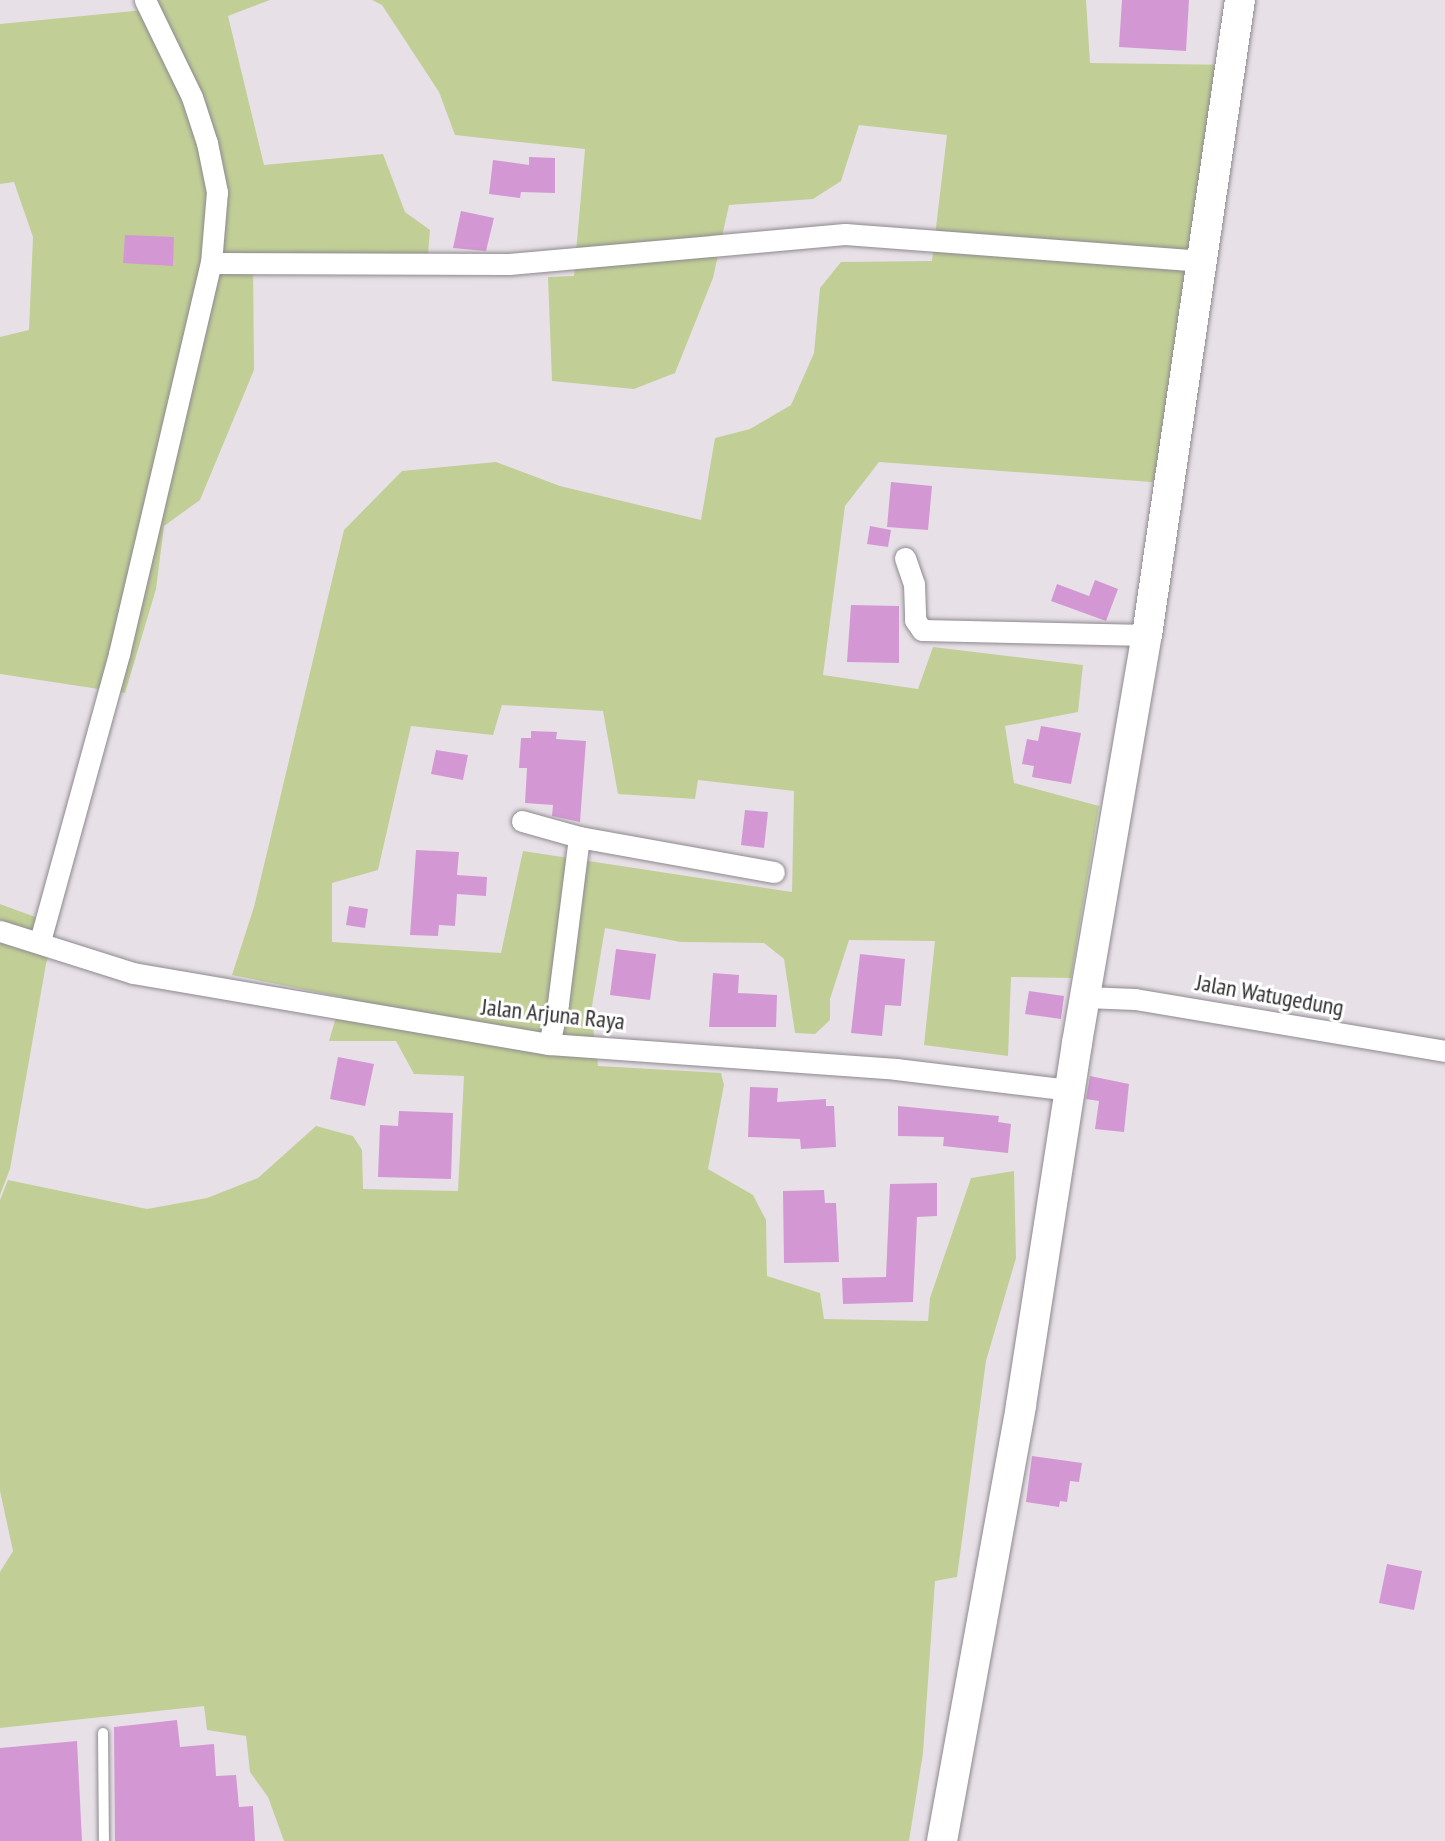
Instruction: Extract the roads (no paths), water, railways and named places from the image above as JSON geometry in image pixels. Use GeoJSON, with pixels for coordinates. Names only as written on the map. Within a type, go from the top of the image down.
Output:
{"type":"FeatureCollection","features":[{"type":"Feature","properties":{"kind":"street"},"geometry":{"type":"LineString","coordinates":[[40,941],[119,654],[211,263],[217,192],[208,143],[192,97],[145,0]]}},
{"type":"Feature","properties":{"kind":"street"},"geometry":{"type":"LineString","coordinates":[[942,1841],[1021,1405],[1069,1090],[1147,635],[1240,0]]}},
{"type":"Feature","properties":{"kind":"street"},"geometry":{"type":"LineString","coordinates":[[211,263],[509,264],[845,234],[1203,261]]}},
{"type":"Feature","properties":{"kind":"street"},"geometry":{"type":"LineString","coordinates":[[905,558],[914,584],[915,620],[922,630],[1147,635]]}},
{"type":"Feature","properties":{"kind":"street"},"geometry":{"type":"LineString","coordinates":[[522,821],[579,837],[774,872]]}},
{"type":"Feature","properties":{"kind":"street"},"geometry":{"type":"LineString","coordinates":[[549,1044],[579,837]]}},
{"type":"Feature","properties":{"kind":"street","name":"Jalan Arjuna Raya"},"geometry":{"type":"LineString","coordinates":[[0,931],[40,941],[133,973],[549,1044],[897,1069],[1069,1090]]}},
{"type":"Feature","properties":{"kind":"street","name":"Jalan Watugedung"},"geometry":{"type":"LineString","coordinates":[[1085,997],[1135,999],[1445,1051]]}},
{"type":"Feature","properties":{"kind":"lane"},"geometry":{"type":"LineString","coordinates":[[103,1733],[104,1841]]}}]}
